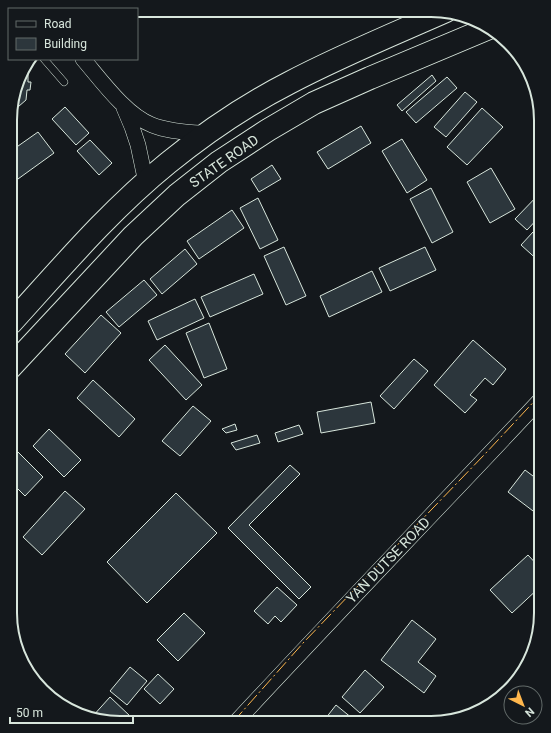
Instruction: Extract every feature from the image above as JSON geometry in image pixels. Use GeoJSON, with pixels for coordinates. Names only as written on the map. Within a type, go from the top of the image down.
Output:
{"type":"FeatureCollection","features":[{"type":"Feature","properties":{"kind":"main road"},"geometry":{"type":"LineString","coordinates":[[17,317],[128,198],[168,164],[207,134],[248,106],[288,83],[331,62],[432,17]]}},
{"type":"Feature","properties":{"kind":"main road","name":"STATE ROAD"},"geometry":{"type":"LineString","coordinates":[[17,360],[133,236],[177,194],[219,162],[268,130],[314,104],[370,78],[482,31]]}},
{"type":"Feature","properties":{"kind":"street"},"geometry":{"type":"LineString","coordinates":[[84,60],[122,104],[136,117],[152,125],[170,130],[207,134]]}},
{"type":"Feature","properties":{"kind":"street"},"geometry":{"type":"LineString","coordinates":[[122,104],[138,145],[146,183]]}},
{"type":"Feature","properties":{"kind":"street","name":"YAN DUTSE ROAD"},"geometry":{"type":"LineString","coordinates":[[242,716],[534,406]]}},
{"type":"Feature","properties":{"kind":"lane"},"geometry":{"type":"LineString","coordinates":[[45,60],[64,82]]}},
{"type":"Feature","properties":{"kind":"building"},"geometry":{"type":"Polygon","coordinates":[[[28,75],[28,82],[31,82],[30,90],[27,90],[26,100],[18,107],[22,87],[28,75]]]}},
{"type":"Feature","properties":{"kind":"building"},"geometry":{"type":"Polygon","coordinates":[[[432,75],[436,81],[402,111],[397,105],[432,75]]]}},
{"type":"Feature","properties":{"kind":"building"},"geometry":{"type":"Polygon","coordinates":[[[447,77],[457,88],[416,123],[406,112],[447,77]]]}},
{"type":"Feature","properties":{"kind":"building"},"geometry":{"type":"Polygon","coordinates":[[[465,92],[477,102],[446,137],[434,127],[465,92]]]}},
{"type":"Feature","properties":{"kind":"building"},"geometry":{"type":"Polygon","coordinates":[[[65,107],[89,133],[76,145],[52,119],[65,107]]]}},
{"type":"Feature","properties":{"kind":"building"},"geometry":{"type":"Polygon","coordinates":[[[482,108],[503,127],[467,165],[447,147],[482,108]]]}},
{"type":"Feature","properties":{"kind":"building"},"geometry":{"type":"Polygon","coordinates":[[[361,126],[371,143],[328,169],[317,152],[361,126]]]}},
{"type":"Feature","properties":{"kind":"building"},"geometry":{"type":"Polygon","coordinates":[[[38,132],[54,153],[17,180],[17,147],[38,132]]]}},
{"type":"Feature","properties":{"kind":"building"},"geometry":{"type":"Polygon","coordinates":[[[402,139],[427,180],[407,193],[382,151],[402,139]]]}},
{"type":"Feature","properties":{"kind":"building"},"geometry":{"type":"Polygon","coordinates":[[[90,140],[112,163],[99,175],[77,151],[90,140]]]}},
{"type":"Feature","properties":{"kind":"building"},"geometry":{"type":"Polygon","coordinates":[[[272,165],[281,179],[259,192],[251,179],[272,165]]]}},
{"type":"Feature","properties":{"kind":"building"},"geometry":{"type":"Polygon","coordinates":[[[491,168],[515,209],[490,223],[467,182],[491,168]]]}},
{"type":"Feature","properties":{"kind":"building"},"geometry":{"type":"Polygon","coordinates":[[[431,188],[453,232],[432,243],[410,199],[431,188]]]}},
{"type":"Feature","properties":{"kind":"building"},"geometry":{"type":"Polygon","coordinates":[[[258,198],[278,240],[260,249],[240,208],[258,198]]]}},
{"type":"Feature","properties":{"kind":"building"},"geometry":{"type":"Polygon","coordinates":[[[534,199],[534,222],[527,230],[515,219],[534,199]]]}},
{"type":"Feature","properties":{"kind":"building"},"geometry":{"type":"Polygon","coordinates":[[[232,210],[244,228],[199,259],[187,241],[232,210]]]}},
{"type":"Feature","properties":{"kind":"building"},"geometry":{"type":"Polygon","coordinates":[[[533,232],[534,233],[534,257],[521,245],[533,232]]]}},
{"type":"Feature","properties":{"kind":"building"},"geometry":{"type":"Polygon","coordinates":[[[284,247],[306,296],[286,305],[264,256],[284,247]]]}},
{"type":"Feature","properties":{"kind":"building"},"geometry":{"type":"Polygon","coordinates":[[[425,247],[436,270],[390,291],[379,268],[425,247]]]}},
{"type":"Feature","properties":{"kind":"building"},"geometry":{"type":"Polygon","coordinates":[[[185,249],[197,264],[162,294],[150,279],[185,249]]]}},
{"type":"Feature","properties":{"kind":"building"},"geometry":{"type":"Polygon","coordinates":[[[372,271],[382,292],[329,317],[320,296],[372,271]]]}},
{"type":"Feature","properties":{"kind":"building"},"geometry":{"type":"Polygon","coordinates":[[[254,274],[263,294],[210,317],[201,297],[254,274]]]}},
{"type":"Feature","properties":{"kind":"building"},"geometry":{"type":"Polygon","coordinates":[[[144,280],[157,295],[119,327],[106,312],[144,280]]]}},
{"type":"Feature","properties":{"kind":"building"},"geometry":{"type":"Polygon","coordinates":[[[195,299],[204,318],[157,340],[148,321],[195,299]]]}},
{"type":"Feature","properties":{"kind":"building"},"geometry":{"type":"Polygon","coordinates":[[[101,315],[121,333],[85,373],[65,354],[101,315]]]}},
{"type":"Feature","properties":{"kind":"building"},"geometry":{"type":"Polygon","coordinates":[[[209,323],[227,369],[204,378],[186,333],[209,323]]]}},
{"type":"Feature","properties":{"kind":"building"},"geometry":{"type":"Polygon","coordinates":[[[473,340],[506,369],[493,385],[485,378],[470,395],[477,400],[465,413],[434,385],[473,340]]]}},
{"type":"Feature","properties":{"kind":"building"},"geometry":{"type":"Polygon","coordinates":[[[165,345],[202,385],[186,400],[149,360],[165,345]]]}},
{"type":"Feature","properties":{"kind":"building"},"geometry":{"type":"Polygon","coordinates":[[[414,359],[428,371],[394,409],[380,396],[414,359]]]}},
{"type":"Feature","properties":{"kind":"building"},"geometry":{"type":"Polygon","coordinates":[[[93,380],[135,419],[119,437],[77,398],[93,380]]]}},
{"type":"Feature","properties":{"kind":"building"},"geometry":{"type":"Polygon","coordinates":[[[371,402],[375,423],[321,433],[317,412],[371,402]]]}},
{"type":"Feature","properties":{"kind":"building"},"geometry":{"type":"Polygon","coordinates":[[[193,406],[211,421],[180,456],[162,441],[193,406]]]}},
{"type":"Feature","properties":{"kind":"building"},"geometry":{"type":"Polygon","coordinates":[[[235,424],[237,430],[226,433],[222,429],[235,424]]]}},
{"type":"Feature","properties":{"kind":"building"},"geometry":{"type":"Polygon","coordinates":[[[299,425],[303,434],[278,442],[275,433],[299,425]]]}},
{"type":"Feature","properties":{"kind":"building"},"geometry":{"type":"Polygon","coordinates":[[[49,429],[81,460],[64,477],[33,446],[49,429]]]}},
{"type":"Feature","properties":{"kind":"building"},"geometry":{"type":"Polygon","coordinates":[[[257,435],[260,443],[236,450],[231,443],[257,435]]]}},
{"type":"Feature","properties":{"kind":"building"},"geometry":{"type":"Polygon","coordinates":[[[17,451],[43,477],[25,496],[17,488],[17,451]]]}},
{"type":"Feature","properties":{"kind":"building"},"geometry":{"type":"Polygon","coordinates":[[[290,465],[300,474],[249,525],[311,587],[299,599],[228,528],[290,465]]]}},
{"type":"Feature","properties":{"kind":"building"},"geometry":{"type":"Polygon","coordinates":[[[525,470],[534,477],[534,512],[508,492],[525,470]]]}},
{"type":"Feature","properties":{"kind":"building"},"geometry":{"type":"Polygon","coordinates":[[[65,491],[85,509],[42,555],[23,537],[65,491]]]}},
{"type":"Feature","properties":{"kind":"building"},"geometry":{"type":"Polygon","coordinates":[[[176,493],[217,533],[147,603],[107,562],[176,493]]]}},
{"type":"Feature","properties":{"kind":"building"},"geometry":{"type":"Polygon","coordinates":[[[528,555],[534,561],[534,593],[512,613],[490,590],[528,555]]]}},
{"type":"Feature","properties":{"kind":"building"},"geometry":{"type":"Polygon","coordinates":[[[277,587],[297,605],[281,622],[275,616],[268,624],[254,611],[277,587]]]}},
{"type":"Feature","properties":{"kind":"building"},"geometry":{"type":"Polygon","coordinates":[[[184,613],[205,633],[178,661],[157,640],[184,613]]]}},
{"type":"Feature","properties":{"kind":"building"},"geometry":{"type":"Polygon","coordinates":[[[412,620],[436,639],[418,662],[436,676],[424,693],[381,660],[412,620]]]}},
{"type":"Feature","properties":{"kind":"building"},"geometry":{"type":"Polygon","coordinates":[[[130,667],[147,681],[127,705],[110,691],[130,667]]]}},
{"type":"Feature","properties":{"kind":"building"},"geometry":{"type":"Polygon","coordinates":[[[365,670],[384,687],[360,713],[342,697],[365,670]]]}},
{"type":"Feature","properties":{"kind":"building"},"geometry":{"type":"Polygon","coordinates":[[[158,674],[174,689],[160,704],[144,689],[158,674]]]}},
{"type":"Feature","properties":{"kind":"building"},"geometry":{"type":"Polygon","coordinates":[[[110,697],[130,716],[107,715],[96,712],[110,697]]]}},
{"type":"Feature","properties":{"kind":"building"},"geometry":{"type":"Polygon","coordinates":[[[336,705],[349,716],[327,716],[336,705]]]}},
{"type":"Feature","properties":{"kind":"power"},"geometry":{"type":"LineString","coordinates":[[238,716],[304,642],[534,402]]}}]}
